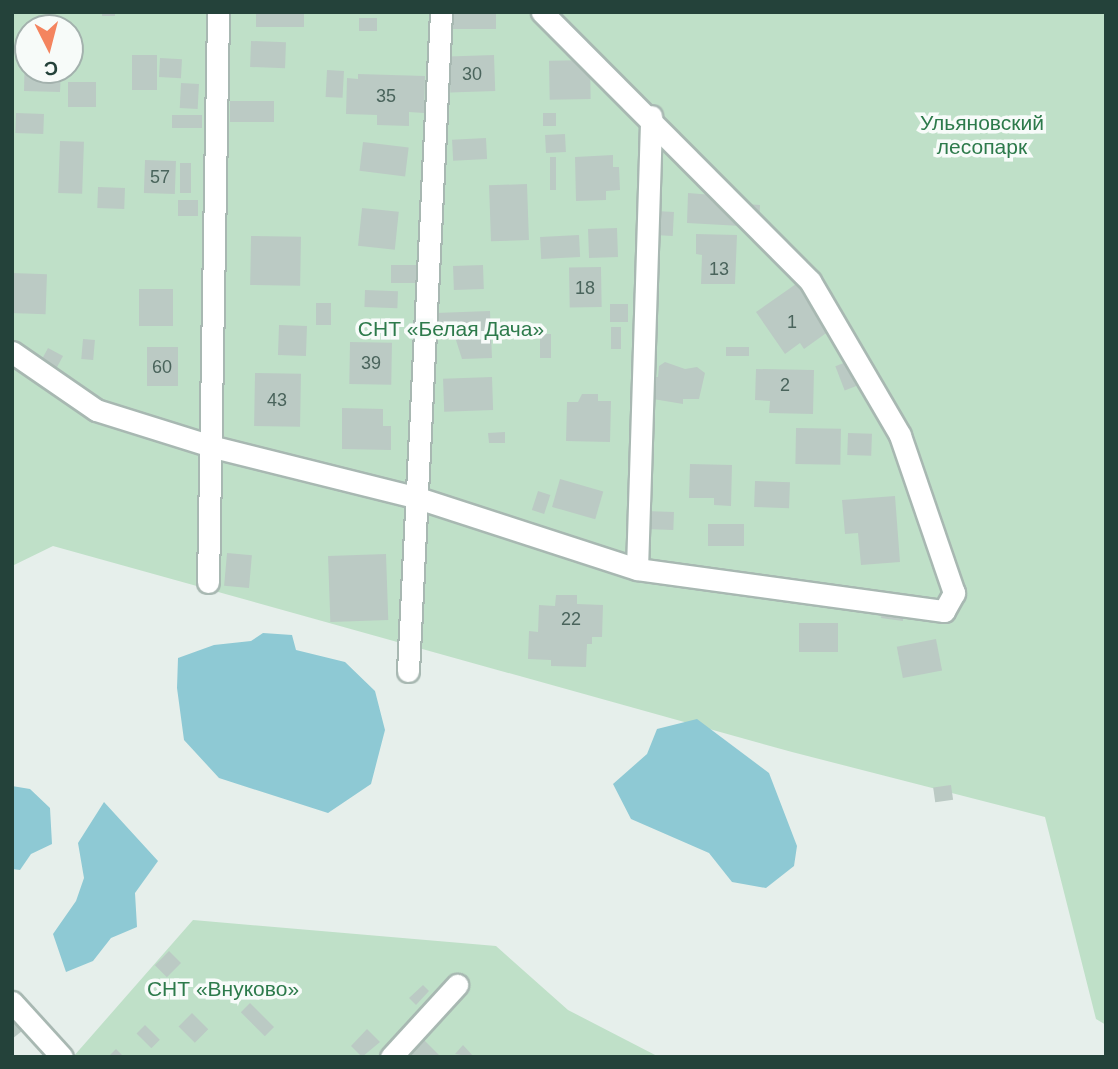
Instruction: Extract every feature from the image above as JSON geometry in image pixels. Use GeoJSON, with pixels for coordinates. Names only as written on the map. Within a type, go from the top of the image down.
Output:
{"type":"FeatureCollection","features":[{"type":"Feature","properties":{"kind":"street"},"geometry":{"type":"LineString","coordinates":[[208,582],[214,447],[218,12]]}},
{"type":"Feature","properties":{"kind":"street"},"geometry":{"type":"LineString","coordinates":[[408,671],[441,12]]}},
{"type":"Feature","properties":{"kind":"street"},"geometry":{"type":"LineString","coordinates":[[12,352],[96,410],[214,447],[418,498],[637,569],[944,611],[954,593],[900,435],[810,281],[651,116],[542,12]]}},
{"type":"Feature","properties":{"kind":"street"},"geometry":{"type":"LineString","coordinates":[[637,569],[651,116]]}},
{"type":"Feature","properties":{"kind":"street"},"geometry":{"type":"LineString","coordinates":[[391,1057],[457,985]]}},
{"type":"Feature","properties":{"kind":"street"},"geometry":{"type":"LineString","coordinates":[[12,1002],[62,1057]]}},
{"type":"Feature","properties":{"kind":"green space","name":"СНТ «Белая Дача»"},"geometry":{"type":"Polygon","coordinates":[[[12,12],[1106,12],[1106,1025],[1096,1019],[1045,817],[792,752],[53,546],[12,566],[12,12]]]}},
{"type":"Feature","properties":{"kind":"green space","name":"СНТ «Внуково»"},"geometry":{"type":"Polygon","coordinates":[[[193,920],[496,946],[568,1010],[659,1057],[73,1057],[193,920]]]}},
{"type":"Feature","properties":{"kind":"water"},"geometry":{"type":"Polygon","coordinates":[[[263,633],[292,635],[296,650],[345,662],[375,691],[385,730],[371,784],[328,813],[219,778],[184,740],[177,688],[178,658],[214,645],[251,641],[263,633]]]}},
{"type":"Feature","properties":{"kind":"water"},"geometry":{"type":"Polygon","coordinates":[[[697,719],[769,773],[797,846],[794,866],[766,888],[732,882],[709,853],[631,819],[613,784],[647,754],[657,729],[697,719]]]}},
{"type":"Feature","properties":{"kind":"water"},"geometry":{"type":"Polygon","coordinates":[[[12,786],[30,789],[50,808],[52,844],[31,854],[20,870],[12,869],[12,786]]]}},
{"type":"Feature","properties":{"kind":"water"},"geometry":{"type":"Polygon","coordinates":[[[104,802],[158,861],[135,893],[137,927],[111,938],[93,961],[66,972],[53,934],[76,901],[84,878],[78,843],[104,802]]]}},
{"type":"Feature","properties":{"kind":"building"},"geometry":{"type":"Polygon","coordinates":[[[102,12],[115,12],[115,16],[102,16],[102,12]]]}},
{"type":"Feature","properties":{"kind":"building"},"geometry":{"type":"Polygon","coordinates":[[[256,12],[304,12],[304,27],[256,27],[256,12]]]}},
{"type":"Feature","properties":{"kind":"building"},"geometry":{"type":"Polygon","coordinates":[[[452,12],[496,12],[496,29],[452,29],[452,12]]]}},
{"type":"Feature","properties":{"kind":"building"},"geometry":{"type":"Polygon","coordinates":[[[359,18],[377,18],[377,31],[359,31],[359,18]]]}},
{"type":"Feature","properties":{"kind":"building"},"geometry":{"type":"Polygon","coordinates":[[[251,41],[286,42],[285,68],[250,67],[251,41]]]}},
{"type":"Feature","properties":{"kind":"building"},"geometry":{"type":"Polygon","coordinates":[[[132,55],[157,55],[157,90],[132,90],[132,55]]]}},
{"type":"Feature","properties":{"kind":"building"},"geometry":{"type":"Polygon","coordinates":[[[494,55],[495,91],[450,93],[449,57],[494,55]]]}},
{"type":"Feature","properties":{"kind":"building"},"geometry":{"type":"Polygon","coordinates":[[[160,58],[182,59],[181,78],[159,77],[160,58]]]}},
{"type":"Feature","properties":{"kind":"building"},"geometry":{"type":"Polygon","coordinates":[[[590,60],[591,99],[550,100],[549,61],[590,60]]]}},
{"type":"Feature","properties":{"kind":"building"},"geometry":{"type":"Polygon","coordinates":[[[327,70],[344,71],[343,98],[326,97],[327,70]]]}},
{"type":"Feature","properties":{"kind":"building"},"geometry":{"type":"Polygon","coordinates":[[[358,74],[425,76],[424,113],[409,112],[409,126],[377,125],[377,115],[346,114],[347,78],[358,79],[358,74]]]}},
{"type":"Feature","properties":{"kind":"building"},"geometry":{"type":"Polygon","coordinates":[[[96,82],[96,107],[68,107],[68,84],[96,82]]]}},
{"type":"Feature","properties":{"kind":"building"},"geometry":{"type":"Polygon","coordinates":[[[181,83],[199,84],[198,109],[180,108],[181,83]]]}},
{"type":"Feature","properties":{"kind":"building"},"geometry":{"type":"Polygon","coordinates":[[[24,84],[60,84],[60,92],[24,91],[24,84]]]}},
{"type":"Feature","properties":{"kind":"building"},"geometry":{"type":"Polygon","coordinates":[[[230,101],[274,101],[274,122],[230,122],[230,101]]]}},
{"type":"Feature","properties":{"kind":"building"},"geometry":{"type":"Polygon","coordinates":[[[16,113],[44,114],[43,134],[15,133],[16,113]]]}},
{"type":"Feature","properties":{"kind":"building"},"geometry":{"type":"Polygon","coordinates":[[[543,113],[556,113],[556,126],[543,126],[543,113]]]}},
{"type":"Feature","properties":{"kind":"building"},"geometry":{"type":"Polygon","coordinates":[[[172,115],[202,115],[202,128],[172,128],[172,115]]]}},
{"type":"Feature","properties":{"kind":"building"},"geometry":{"type":"Polygon","coordinates":[[[565,134],[566,152],[546,153],[545,135],[565,134]]]}},
{"type":"Feature","properties":{"kind":"building"},"geometry":{"type":"Polygon","coordinates":[[[486,138],[487,159],[453,161],[452,140],[486,138]]]}},
{"type":"Feature","properties":{"kind":"building"},"geometry":{"type":"Polygon","coordinates":[[[60,141],[84,142],[82,194],[58,193],[60,141]]]}},
{"type":"Feature","properties":{"kind":"building"},"geometry":{"type":"Polygon","coordinates":[[[363,142],[409,148],[405,176],[359,171],[363,142]]]}},
{"type":"Feature","properties":{"kind":"building"},"geometry":{"type":"Polygon","coordinates":[[[613,155],[613,167],[619,167],[620,190],[606,191],[606,200],[576,201],[575,157],[613,155]]]}},
{"type":"Feature","properties":{"kind":"building"},"geometry":{"type":"Polygon","coordinates":[[[550,157],[556,157],[556,190],[550,190],[550,157]]]}},
{"type":"Feature","properties":{"kind":"building"},"geometry":{"type":"Polygon","coordinates":[[[145,160],[176,161],[175,194],[144,193],[145,160]]]}},
{"type":"Feature","properties":{"kind":"building"},"geometry":{"type":"Polygon","coordinates":[[[180,163],[191,163],[191,193],[180,193],[180,163]]]}},
{"type":"Feature","properties":{"kind":"building"},"geometry":{"type":"Polygon","coordinates":[[[527,184],[529,240],[491,241],[489,185],[527,184]]]}},
{"type":"Feature","properties":{"kind":"building"},"geometry":{"type":"Polygon","coordinates":[[[98,187],[125,188],[124,209],[97,208],[98,187]]]}},
{"type":"Feature","properties":{"kind":"building"},"geometry":{"type":"Polygon","coordinates":[[[688,193],[713,195],[712,202],[760,205],[759,227],[687,223],[688,193]]]}},
{"type":"Feature","properties":{"kind":"building"},"geometry":{"type":"Polygon","coordinates":[[[178,200],[198,200],[198,216],[178,216],[178,200]]]}},
{"type":"Feature","properties":{"kind":"building"},"geometry":{"type":"Polygon","coordinates":[[[362,208],[399,212],[395,250],[358,246],[362,208]]]}},
{"type":"Feature","properties":{"kind":"building"},"geometry":{"type":"Polygon","coordinates":[[[656,211],[674,212],[673,236],[655,235],[656,211]]]}},
{"type":"Feature","properties":{"kind":"building"},"geometry":{"type":"Polygon","coordinates":[[[617,228],[618,257],[589,258],[588,229],[617,228]]]}},
{"type":"Feature","properties":{"kind":"building"},"geometry":{"type":"Polygon","coordinates":[[[696,234],[737,235],[735,284],[701,284],[702,255],[696,254],[696,234]]]}},
{"type":"Feature","properties":{"kind":"building"},"geometry":{"type":"Polygon","coordinates":[[[579,235],[580,257],[541,259],[540,237],[579,235]]]}},
{"type":"Feature","properties":{"kind":"building"},"geometry":{"type":"Polygon","coordinates":[[[251,236],[301,237],[300,286],[250,285],[251,236]]]}},
{"type":"Feature","properties":{"kind":"building"},"geometry":{"type":"Polygon","coordinates":[[[391,265],[416,265],[416,283],[391,283],[391,265]]]}},
{"type":"Feature","properties":{"kind":"building"},"geometry":{"type":"Polygon","coordinates":[[[483,265],[484,289],[454,290],[453,266],[483,265]]]}},
{"type":"Feature","properties":{"kind":"building"},"geometry":{"type":"Polygon","coordinates":[[[601,267],[602,307],[570,308],[569,268],[601,267]]]}},
{"type":"Feature","properties":{"kind":"building"},"geometry":{"type":"Polygon","coordinates":[[[12,273],[47,274],[46,314],[12,313],[12,273]]]}},
{"type":"Feature","properties":{"kind":"building"},"geometry":{"type":"Polygon","coordinates":[[[796,284],[829,331],[804,349],[800,343],[785,354],[756,312],[796,284]]]}},
{"type":"Feature","properties":{"kind":"building"},"geometry":{"type":"Polygon","coordinates":[[[139,289],[173,289],[173,326],[139,326],[139,289]]]}},
{"type":"Feature","properties":{"kind":"building"},"geometry":{"type":"Polygon","coordinates":[[[365,290],[398,291],[397,308],[364,307],[365,290]]]}},
{"type":"Feature","properties":{"kind":"building"},"geometry":{"type":"Polygon","coordinates":[[[316,303],[331,303],[331,325],[316,325],[316,303]]]}},
{"type":"Feature","properties":{"kind":"building"},"geometry":{"type":"Polygon","coordinates":[[[610,304],[628,304],[628,322],[610,322],[610,304]]]}},
{"type":"Feature","properties":{"kind":"building"},"geometry":{"type":"Polygon","coordinates":[[[490,311],[492,358],[462,359],[455,337],[436,331],[436,313],[490,311]]]}},
{"type":"Feature","properties":{"kind":"building"},"geometry":{"type":"Polygon","coordinates":[[[279,325],[307,326],[306,356],[278,355],[279,325]]]}},
{"type":"Feature","properties":{"kind":"building"},"geometry":{"type":"Polygon","coordinates":[[[611,327],[621,327],[621,349],[611,349],[611,327]]]}},
{"type":"Feature","properties":{"kind":"building"},"geometry":{"type":"Polygon","coordinates":[[[540,334],[551,334],[551,358],[540,358],[540,334]]]}},
{"type":"Feature","properties":{"kind":"building"},"geometry":{"type":"Polygon","coordinates":[[[83,339],[95,340],[93,360],[81,359],[83,339]]]}},
{"type":"Feature","properties":{"kind":"building"},"geometry":{"type":"Polygon","coordinates":[[[350,342],[392,343],[391,385],[349,384],[350,342]]]}},
{"type":"Feature","properties":{"kind":"building"},"geometry":{"type":"Polygon","coordinates":[[[147,347],[178,347],[178,386],[147,386],[147,347]]]}},
{"type":"Feature","properties":{"kind":"building"},"geometry":{"type":"Polygon","coordinates":[[[726,347],[749,347],[749,356],[726,356],[726,347]]]}},
{"type":"Feature","properties":{"kind":"building"},"geometry":{"type":"Polygon","coordinates":[[[48,348],[63,356],[56,368],[41,360],[48,348]]]}},
{"type":"Feature","properties":{"kind":"building"},"geometry":{"type":"Polygon","coordinates":[[[854,359],[863,383],[845,390],[835,366],[854,359]]]}},
{"type":"Feature","properties":{"kind":"building"},"geometry":{"type":"Polygon","coordinates":[[[665,362],[685,369],[697,367],[705,373],[699,399],[683,399],[683,404],[653,399],[654,377],[658,377],[659,366],[665,362]]]}},
{"type":"Feature","properties":{"kind":"building"},"geometry":{"type":"Polygon","coordinates":[[[756,369],[814,370],[813,414],[769,413],[770,401],[755,400],[756,369]]]}},
{"type":"Feature","properties":{"kind":"building"},"geometry":{"type":"Polygon","coordinates":[[[255,373],[301,374],[300,427],[254,426],[255,373]]]}},
{"type":"Feature","properties":{"kind":"building"},"geometry":{"type":"Polygon","coordinates":[[[492,377],[493,410],[444,412],[443,379],[492,377]]]}},
{"type":"Feature","properties":{"kind":"building"},"geometry":{"type":"Polygon","coordinates":[[[582,394],[598,394],[598,401],[611,401],[610,442],[566,441],[567,402],[578,402],[582,394]]]}},
{"type":"Feature","properties":{"kind":"building"},"geometry":{"type":"Polygon","coordinates":[[[342,408],[383,409],[383,426],[391,426],[391,450],[342,449],[342,408]]]}},
{"type":"Feature","properties":{"kind":"building"},"geometry":{"type":"Polygon","coordinates":[[[796,428],[841,429],[840,465],[795,464],[796,428]]]}},
{"type":"Feature","properties":{"kind":"building"},"geometry":{"type":"Polygon","coordinates":[[[505,432],[505,443],[489,443],[488,433],[505,432]]]}},
{"type":"Feature","properties":{"kind":"building"},"geometry":{"type":"Polygon","coordinates":[[[848,433],[872,434],[871,456],[847,455],[848,433]]]}},
{"type":"Feature","properties":{"kind":"building"},"geometry":{"type":"Polygon","coordinates":[[[690,464],[732,465],[731,506],[714,505],[714,498],[689,498],[690,464]]]}},
{"type":"Feature","properties":{"kind":"building"},"geometry":{"type":"Polygon","coordinates":[[[560,479],[603,491],[595,519],[552,507],[560,479]]]}},
{"type":"Feature","properties":{"kind":"building"},"geometry":{"type":"Polygon","coordinates":[[[755,481],[790,482],[789,508],[754,507],[755,481]]]}},
{"type":"Feature","properties":{"kind":"building"},"geometry":{"type":"Polygon","coordinates":[[[538,491],[550,495],[544,514],[532,510],[538,491]]]}},
{"type":"Feature","properties":{"kind":"building"},"geometry":{"type":"Polygon","coordinates":[[[895,496],[900,562],[861,565],[858,533],[845,534],[842,500],[895,496]]]}},
{"type":"Feature","properties":{"kind":"building"},"geometry":{"type":"Polygon","coordinates":[[[645,511],[674,512],[673,530],[644,529],[645,511]]]}},
{"type":"Feature","properties":{"kind":"building"},"geometry":{"type":"Polygon","coordinates":[[[708,524],[744,524],[744,546],[708,546],[708,524]]]}},
{"type":"Feature","properties":{"kind":"building"},"geometry":{"type":"Polygon","coordinates":[[[227,553],[252,555],[249,588],[224,586],[227,553]]]}},
{"type":"Feature","properties":{"kind":"building"},"geometry":{"type":"Polygon","coordinates":[[[386,554],[388,620],[330,622],[328,556],[386,554]]]}},
{"type":"Feature","properties":{"kind":"building"},"geometry":{"type":"Polygon","coordinates":[[[556,595],[577,595],[577,604],[603,605],[602,637],[592,637],[592,644],[587,644],[586,667],[551,666],[551,660],[528,659],[529,631],[538,632],[539,605],[555,606],[556,595]]]}},
{"type":"Feature","properties":{"kind":"building"},"geometry":{"type":"Polygon","coordinates":[[[882,611],[904,614],[903,621],[881,618],[882,611]]]}},
{"type":"Feature","properties":{"kind":"building"},"geometry":{"type":"Polygon","coordinates":[[[799,623],[838,623],[838,652],[799,652],[799,623]]]}},
{"type":"Feature","properties":{"kind":"building"},"geometry":{"type":"Polygon","coordinates":[[[936,639],[942,670],[903,678],[897,647],[936,639]]]}},
{"type":"Feature","properties":{"kind":"building"},"geometry":{"type":"Polygon","coordinates":[[[951,785],[953,800],[935,802],[933,788],[951,785]]]}},
{"type":"Feature","properties":{"kind":"building"},"geometry":{"type":"Polygon","coordinates":[[[169,951],[181,963],[167,977],[155,965],[169,951]]]}},
{"type":"Feature","properties":{"kind":"building"},"geometry":{"type":"Polygon","coordinates":[[[266,984],[276,994],[272,998],[262,988],[266,984]]]}},
{"type":"Feature","properties":{"kind":"building"},"geometry":{"type":"Polygon","coordinates":[[[423,985],[429,991],[416,1005],[409,998],[423,985]]]}},
{"type":"Feature","properties":{"kind":"building"},"geometry":{"type":"Polygon","coordinates":[[[250,1003],[274,1027],[265,1036],[241,1012],[250,1003]]]}},
{"type":"Feature","properties":{"kind":"building"},"geometry":{"type":"Polygon","coordinates":[[[192,1013],[208,1029],[195,1043],[179,1026],[192,1013]]]}},
{"type":"Feature","properties":{"kind":"building"},"geometry":{"type":"Polygon","coordinates":[[[12,1019],[22,1031],[12,1039],[12,1019]]]}},
{"type":"Feature","properties":{"kind":"building"},"geometry":{"type":"Polygon","coordinates":[[[145,1025],[160,1040],[151,1048],[137,1033],[145,1025]]]}},
{"type":"Feature","properties":{"kind":"building"},"geometry":{"type":"Polygon","coordinates":[[[367,1029],[380,1042],[362,1057],[351,1046],[367,1029]]]}},
{"type":"Feature","properties":{"kind":"building"},"geometry":{"type":"Polygon","coordinates":[[[423,1039],[441,1057],[405,1057],[423,1039]]]}},
{"type":"Feature","properties":{"kind":"building"},"geometry":{"type":"Polygon","coordinates":[[[463,1045],[474,1057],[455,1054],[463,1045]]]}},
{"type":"Feature","properties":{"kind":"building"},"geometry":{"type":"Polygon","coordinates":[[[116,1049],[124,1057],[108,1057],[116,1049]]]}},
{"type":"Feature","properties":{"kind":"park label","name":"Ульяновский лесопарк"},"geometry":{"type":"Point","coordinates":[982,135]}}]}
